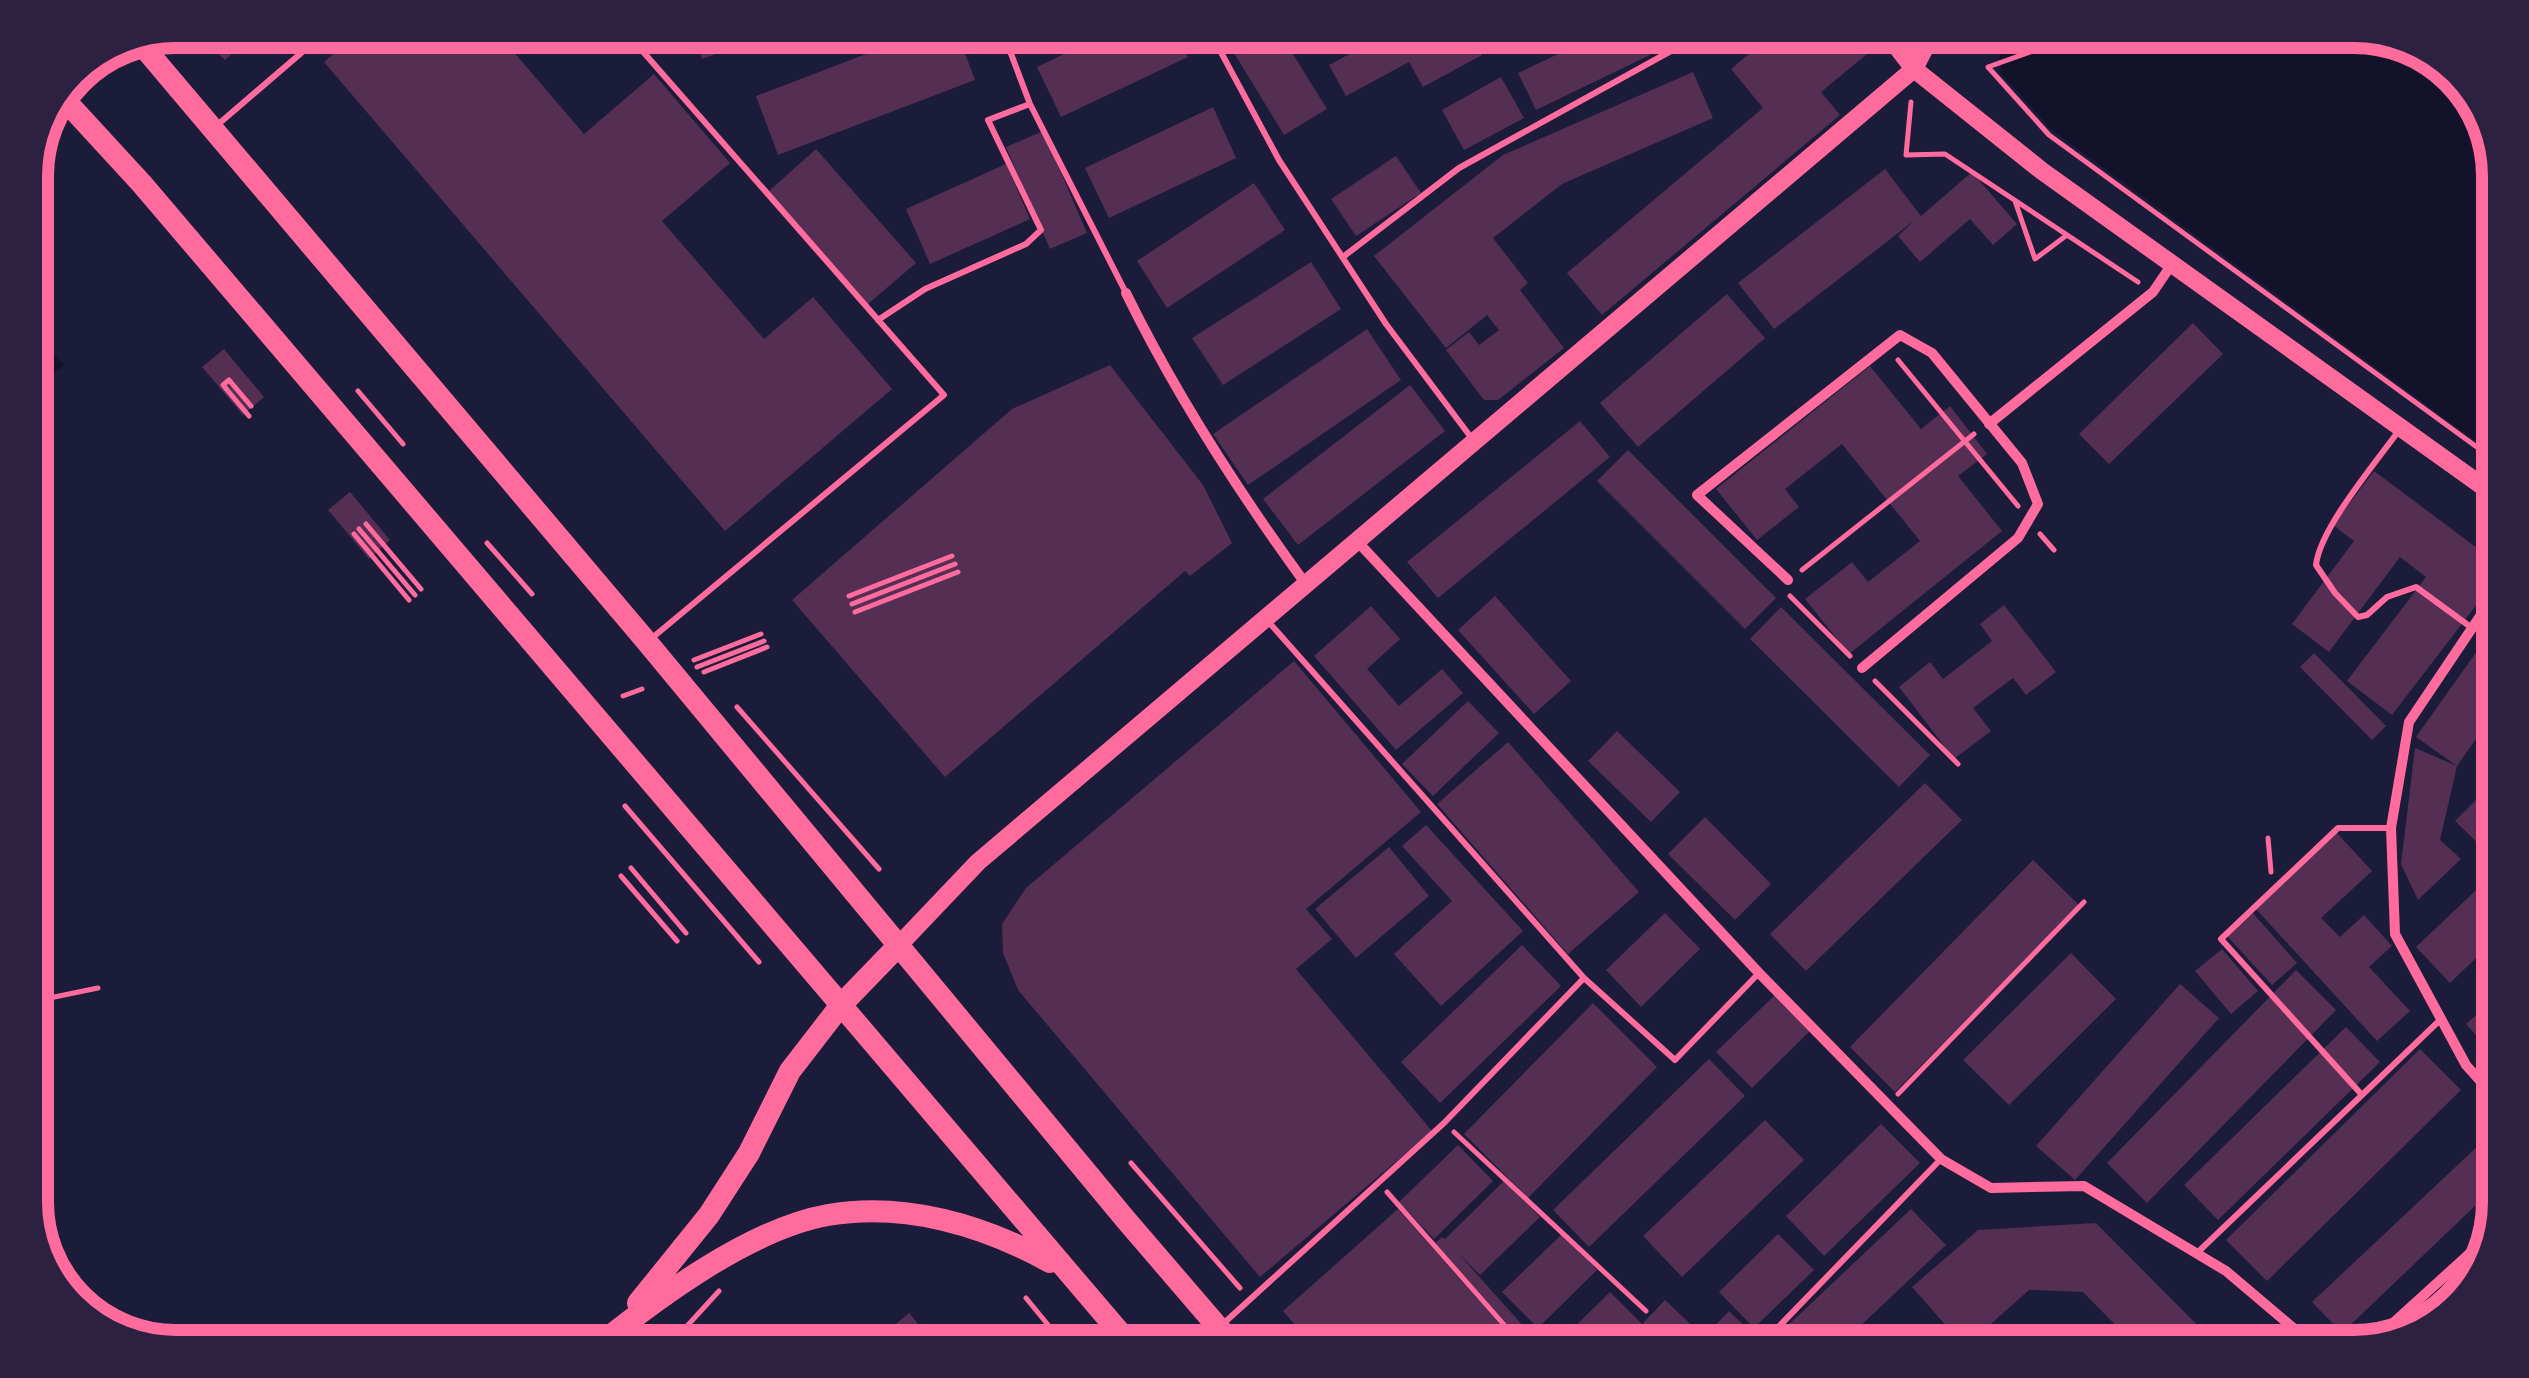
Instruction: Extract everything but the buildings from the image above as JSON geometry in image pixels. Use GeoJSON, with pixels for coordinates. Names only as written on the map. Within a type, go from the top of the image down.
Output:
{"type":"FeatureCollection","features":[{"type":"Feature","properties":{"kind":"highway"},"geometry":{"type":"LineString","coordinates":[[147,51],[648,642],[1219,1328]]}},
{"type":"Feature","properties":{"kind":"highway"},"geometry":{"type":"LineString","coordinates":[[69,105],[142,184],[1116,1330]]}},
{"type":"Feature","properties":{"kind":"highway"},"geometry":{"type":"LineString","coordinates":[[612,1330],[710,1215],[749,1153],[790,1072],[842,1005],[899,945]]}},
{"type":"Feature","properties":{"kind":"highway"},"geometry":{"type":"LineString","coordinates":[[618,1330],[681,1282],[718,1261],[783,1230],[827,1216],[890,1212],[952,1221],[1011,1241],[1066,1272]]}},
{"type":"Feature","properties":{"kind":"main road"},"geometry":{"type":"LineString","coordinates":[[1898,48],[1914,69],[2042,171],[2481,485]]}},
{"type":"Feature","properties":{"kind":"main road"},"geometry":{"type":"LineString","coordinates":[[899,945],[946,894],[1305,583],[1914,69],[1925,48]]}},
{"type":"Feature","properties":{"kind":"street"},"geometry":{"type":"LineString","coordinates":[[1984,428],[2153,292],[2172,264]]}},
{"type":"Feature","properties":{"kind":"street"},"geometry":{"type":"LineString","coordinates":[[1126,293],[1151,344],[1250,508],[1305,583]]}},
{"type":"Feature","properties":{"kind":"street"},"geometry":{"type":"LineString","coordinates":[[1788,580],[1697,496],[1900,335],[1932,353],[1984,428],[2022,463],[2038,504],[2018,538],[1862,668]]}},
{"type":"Feature","properties":{"kind":"street"},"geometry":{"type":"LineString","coordinates":[[1356,540],[1759,972],[1941,1159],[1991,1188],[2084,1186],[2226,1271],[2296,1330]]}},
{"type":"Feature","properties":{"kind":"street"},"geometry":{"type":"LineString","coordinates":[[2481,614],[2409,722],[2392,828],[2395,934],[2466,1065],[2482,1083]]}},
{"type":"Feature","properties":{"kind":"street"},"geometry":{"type":"LineString","coordinates":[[2392,1324],[2471,1252]]}},
{"type":"Feature","properties":{"kind":"lane"},"geometry":{"type":"LineString","coordinates":[[212,128],[307,48]]}},
{"type":"Feature","properties":{"kind":"lane"},"geometry":{"type":"LineString","coordinates":[[640,48],[944,395],[648,642]]}},
{"type":"Feature","properties":{"kind":"lane"},"geometry":{"type":"LineString","coordinates":[[1009,48],[1030,104],[1126,293]]}},
{"type":"Feature","properties":{"kind":"lane"},"geometry":{"type":"LineString","coordinates":[[1219,48],[1279,160],[1386,324],[1474,442]]}},
{"type":"Feature","properties":{"kind":"lane"},"geometry":{"type":"LineString","coordinates":[[1342,257],[1459,168],[1676,48]]}},
{"type":"Feature","properties":{"kind":"lane"},"geometry":{"type":"LineString","coordinates":[[878,320],[925,289],[1026,244],[1041,230],[988,120],[1030,104]]}},
{"type":"Feature","properties":{"kind":"lane"},"geometry":{"type":"LineString","coordinates":[[2401,428],[2330,528],[2316,565],[2358,617],[2367,615],[2388,597],[2416,587],[2472,628]]}},
{"type":"Feature","properties":{"kind":"lane"},"geometry":{"type":"LineString","coordinates":[[1266,618],[1584,978],[1675,1060],[1759,972]]}},
{"type":"Feature","properties":{"kind":"lane"},"geometry":{"type":"LineString","coordinates":[[2362,1096],[2221,939],[2338,828],[2392,828]]}},
{"type":"Feature","properties":{"kind":"lane"},"geometry":{"type":"LineString","coordinates":[[1219,1328],[1444,1123],[1584,978]]}},
{"type":"Feature","properties":{"kind":"lane"},"geometry":{"type":"LineString","coordinates":[[2197,1254],[2441,1019]]}},
{"type":"Feature","properties":{"kind":"lane"},"geometry":{"type":"LineString","coordinates":[[1775,1330],[1941,1159]]}},
{"type":"Feature","properties":{"kind":"path"},"geometry":{"type":"LineString","coordinates":[[2036,48],[1988,68],[2049,135],[2481,450]]}},
{"type":"Feature","properties":{"kind":"path"},"geometry":{"type":"LineString","coordinates":[[1914,69],[1906,155],[1945,154],[2153,292]]}},
{"type":"Feature","properties":{"kind":"path"},"geometry":{"type":"LineString","coordinates":[[2015,201],[2035,259],[2067,234]]}},
{"type":"Feature","properties":{"kind":"path"},"geometry":{"type":"LineString","coordinates":[[1886,346],[1991,474]]}},
{"type":"Feature","properties":{"kind":"path"},"geometry":{"type":"LineString","coordinates":[[249,416],[223,385],[229,380],[251,406]]}},
{"type":"Feature","properties":{"kind":"path"},"geometry":{"type":"LineString","coordinates":[[358,392],[404,444]]}},
{"type":"Feature","properties":{"kind":"path"},"geometry":{"type":"LineString","coordinates":[[1788,580],[1984,428]]}},
{"type":"Feature","properties":{"kind":"path"},"geometry":{"type":"LineString","coordinates":[[356,532],[415,594],[366,524]]}},
{"type":"Feature","properties":{"kind":"path"},"geometry":{"type":"LineString","coordinates":[[487,543],[532,594]]}},
{"type":"Feature","properties":{"kind":"path"},"geometry":{"type":"LineString","coordinates":[[850,596],[952,556]]}},
{"type":"Feature","properties":{"kind":"path"},"geometry":{"type":"LineString","coordinates":[[956,564],[854,608],[958,572]]}},
{"type":"Feature","properties":{"kind":"path"},"geometry":{"type":"LineString","coordinates":[[702,665],[764,641]]}},
{"type":"Feature","properties":{"kind":"path"},"geometry":{"type":"LineString","coordinates":[[623,696],[642,689]]}},
{"type":"Feature","properties":{"kind":"path"},"geometry":{"type":"LineString","coordinates":[[737,707],[879,869]]}},
{"type":"Feature","properties":{"kind":"path"},"geometry":{"type":"LineString","coordinates":[[625,806],[759,962]]}},
{"type":"Feature","properties":{"kind":"path"},"geometry":{"type":"LineString","coordinates":[[2268,838],[2273,890]]}},
{"type":"Feature","properties":{"kind":"path"},"geometry":{"type":"LineString","coordinates":[[631,868],[686,934]]}},
{"type":"Feature","properties":{"kind":"path"},"geometry":{"type":"LineString","coordinates":[[621,876],[677,941]]}},
{"type":"Feature","properties":{"kind":"path"},"geometry":{"type":"LineString","coordinates":[[1888,1103],[2084,902]]}},
{"type":"Feature","properties":{"kind":"path"},"geometry":{"type":"LineString","coordinates":[[48,998],[98,988]]}},
{"type":"Feature","properties":{"kind":"path"},"geometry":{"type":"LineString","coordinates":[[1444,1123],[1646,1311]]}},
{"type":"Feature","properties":{"kind":"path"},"geometry":{"type":"LineString","coordinates":[[1131,1163],[1242,1290]]}},
{"type":"Feature","properties":{"kind":"path"},"geometry":{"type":"LineString","coordinates":[[1379,1182],[1509,1330]]}},
{"type":"Feature","properties":{"kind":"path"},"geometry":{"type":"LineString","coordinates":[[683,1330],[730,1278]]}},
{"type":"Feature","properties":{"kind":"path"},"geometry":{"type":"LineString","coordinates":[[1026,1298],[1052,1330]]}},
{"type":"Feature","properties":{"kind":"shaded area"},"geometry":{"type":"Polygon","coordinates":[[[1999,48],[2353,48],[2394,54],[2438,79],[2468,119],[2481,167],[2481,443],[2051,129],[2001,73],[1999,48]]]}},
{"type":"Feature","properties":{"kind":"shaded area"},"geometry":{"type":"Polygon","coordinates":[[[48,347],[64,365],[48,379],[48,347]]]}}]}
